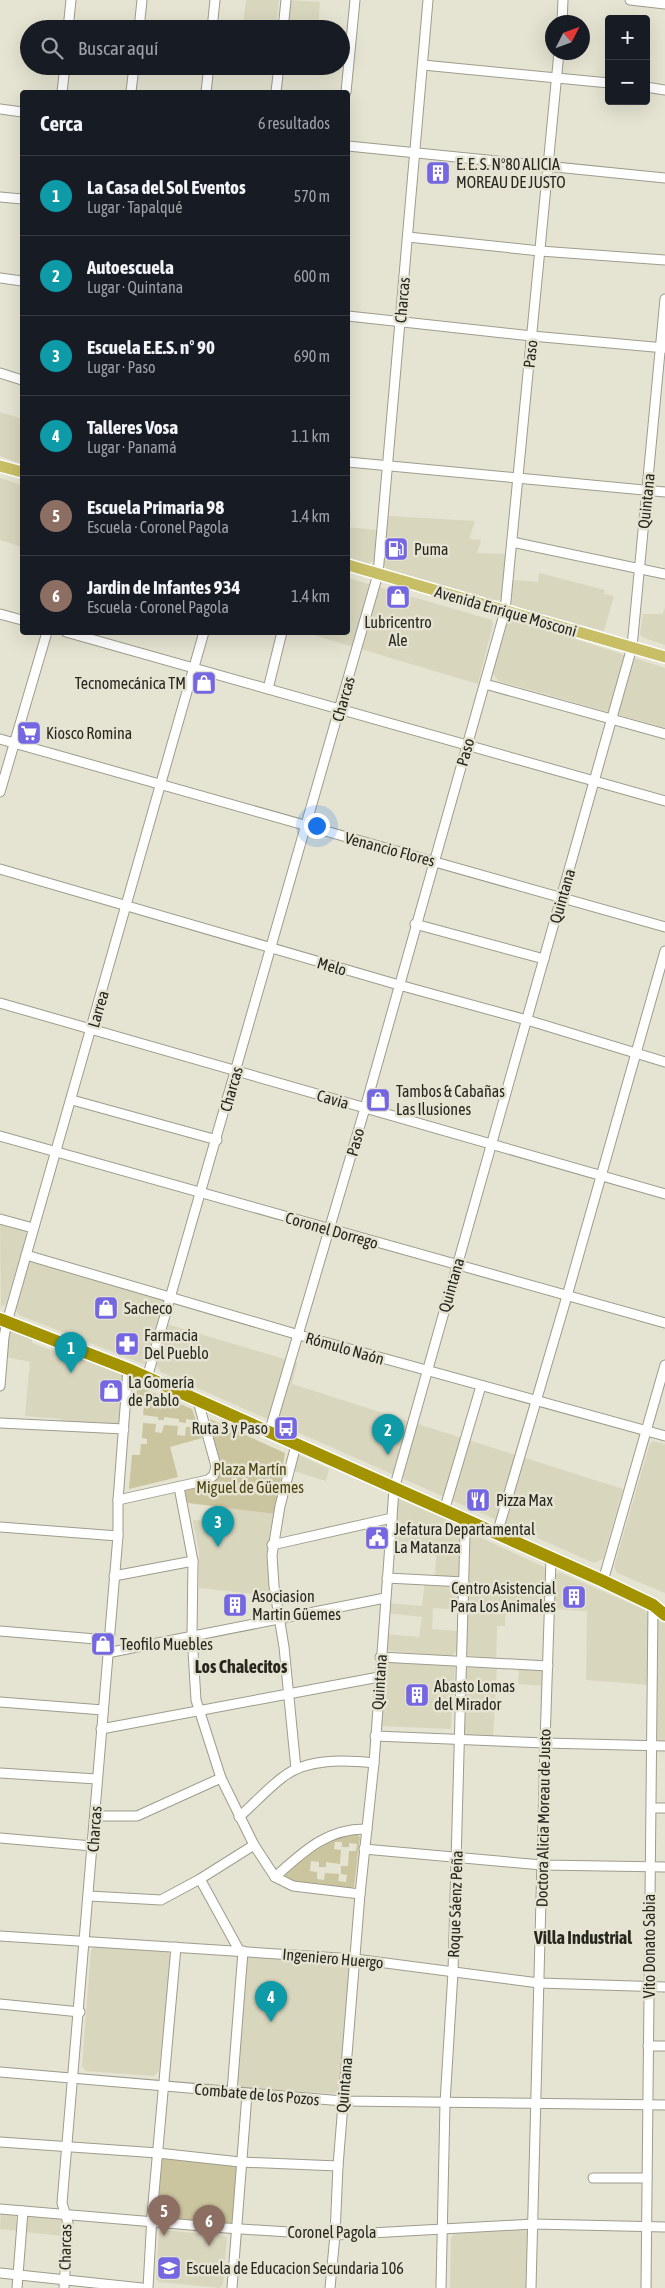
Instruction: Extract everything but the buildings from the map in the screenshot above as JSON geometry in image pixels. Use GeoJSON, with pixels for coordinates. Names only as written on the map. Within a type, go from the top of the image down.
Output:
{"type":"FeatureCollection","features":[{"type":"Feature","properties":{"kind":"highway"},"geometry":{"type":"LineString","coordinates":[[4,1320],[128,1369],[270,1432],[659,1606],[665,1615]]}},
{"type":"Feature","properties":{"kind":"main road"},"geometry":{"type":"LineString","coordinates":[[0,466],[20,471]]}},
{"type":"Feature","properties":{"kind":"main road","name":"Avenida Enrique Mosconi"},"geometry":{"type":"LineString","coordinates":[[350,566],[665,657]]}},
{"type":"Feature","properties":{"kind":"street"},"geometry":{"type":"LineString","coordinates":[[69,20],[71,0]]}},
{"type":"Feature","properties":{"kind":"street"},"geometry":{"type":"LineString","coordinates":[[140,20],[142,0]]}},
{"type":"Feature","properties":{"kind":"street"},"geometry":{"type":"LineString","coordinates":[[213,20],[215,0]]}},
{"type":"Feature","properties":{"kind":"street"},"geometry":{"type":"LineString","coordinates":[[284,20],[286,0]]}},
{"type":"Feature","properties":{"kind":"street"},"geometry":{"type":"LineString","coordinates":[[350,51],[355,0]]}},
{"type":"Feature","properties":{"kind":"street","name":"Charcas"},"geometry":{"type":"LineString","coordinates":[[147,1378],[172,1297],[378,574],[428,0]]}},
{"type":"Feature","properties":{"kind":"street"},"geometry":{"type":"LineString","coordinates":[[562,15],[563,0]]}},
{"type":"Feature","properties":{"kind":"street"},"geometry":{"type":"LineString","coordinates":[[630,0],[665,4]]}},
{"type":"Feature","properties":{"kind":"street","name":"Paso"},"geometry":{"type":"LineString","coordinates":[[270,1432],[365,1108],[415,924],[505,611],[558,60]]}},
{"type":"Feature","properties":{"kind":"street"},"geometry":{"type":"LineString","coordinates":[[423,64],[557,76],[605,82]]}},
{"type":"Feature","properties":{"kind":"street"},"geometry":{"type":"LineString","coordinates":[[62,90],[64,75]]}},
{"type":"Feature","properties":{"kind":"street"},"geometry":{"type":"LineString","coordinates":[[131,90],[133,75]]}},
{"type":"Feature","properties":{"kind":"street"},"geometry":{"type":"LineString","coordinates":[[206,90],[208,75]]}},
{"type":"Feature","properties":{"kind":"street"},"geometry":{"type":"LineString","coordinates":[[276,90],[278,75]]}},
{"type":"Feature","properties":{"kind":"street"},"geometry":{"type":"LineString","coordinates":[[346,90],[348,75]]}},
{"type":"Feature","properties":{"kind":"street"},"geometry":{"type":"LineString","coordinates":[[650,88],[665,90]]}},
{"type":"Feature","properties":{"kind":"street"},"geometry":{"type":"LineString","coordinates":[[0,109],[20,112]]}},
{"type":"Feature","properties":{"kind":"street"},"geometry":{"type":"LineString","coordinates":[[350,146],[414,151],[548,167],[665,178]]}},
{"type":"Feature","properties":{"kind":"street"},"geometry":{"type":"LineString","coordinates":[[0,197],[20,199]]}},
{"type":"Feature","properties":{"kind":"street"},"geometry":{"type":"LineString","coordinates":[[408,237],[540,251],[665,260]]}},
{"type":"Feature","properties":{"kind":"street"},"geometry":{"type":"LineString","coordinates":[[0,278],[20,280]]}},
{"type":"Feature","properties":{"kind":"street","name":"Quintana"},"geometry":{"type":"LineString","coordinates":[[330,2288],[354,1959],[374,1762],[380,1657],[394,1489],[632,647],[663,348],[665,299]]}},
{"type":"Feature","properties":{"kind":"street"},"geometry":{"type":"LineString","coordinates":[[350,316],[663,348]]}},
{"type":"Feature","properties":{"kind":"street"},"geometry":{"type":"LineString","coordinates":[[0,373],[20,379]]}},
{"type":"Feature","properties":{"kind":"street"},"geometry":{"type":"LineString","coordinates":[[350,462],[665,492]]}},
{"type":"Feature","properties":{"kind":"street"},"geometry":{"type":"LineString","coordinates":[[512,542],[665,574]]}},
{"type":"Feature","properties":{"kind":"street"},"geometry":{"type":"LineString","coordinates":[[0,614],[20,619]]}},
{"type":"Feature","properties":{"kind":"street"},"geometry":{"type":"LineString","coordinates":[[0,792],[46,635]]}},
{"type":"Feature","properties":{"kind":"street"},"geometry":{"type":"LineString","coordinates":[[76,635],[665,801]]}},
{"type":"Feature","properties":{"kind":"street","name":"Larrea"},"geometry":{"type":"LineString","coordinates":[[0,1386],[4,1320],[26,1254],[72,1100],[203,635]]}},
{"type":"Feature","properties":{"kind":"street"},"geometry":{"type":"LineString","coordinates":[[268,689],[281,635]]}},
{"type":"Feature","properties":{"kind":"street"},"geometry":{"type":"LineString","coordinates":[[485,684],[665,734]]}},
{"type":"Feature","properties":{"kind":"street","name":"Venancio Flores"},"geometry":{"type":"LineString","coordinates":[[0,739],[665,927]]}},
{"type":"Feature","properties":{"kind":"street","name":"Melo"},"geometry":{"type":"LineString","coordinates":[[0,869],[399,985],[527,1020],[665,1062]]}},
{"type":"Feature","properties":{"kind":"street"},"geometry":{"type":"LineString","coordinates":[[415,924],[544,959]]}},
{"type":"Feature","properties":{"kind":"street"},"geometry":{"type":"LineString","coordinates":[[497,1534],[537,1402],[665,951]]}},
{"type":"Feature","properties":{"kind":"street","name":"Cavia"},"geometry":{"type":"LineString","coordinates":[[0,1003],[665,1194]]}},
{"type":"Feature","properties":{"kind":"street"},"geometry":{"type":"LineString","coordinates":[[72,1100],[217,1140]]}},
{"type":"Feature","properties":{"kind":"street","name":"Coronel Dorrego"},"geometry":{"type":"LineString","coordinates":[[0,1136],[665,1324]]}},
{"type":"Feature","properties":{"kind":"street"},"geometry":{"type":"LineString","coordinates":[[0,1219],[33,1228]]}},
{"type":"Feature","properties":{"kind":"street","name":"Rómulo Naón"},"geometry":{"type":"LineString","coordinates":[[26,1254],[299,1335],[665,1436]]}},
{"type":"Feature","properties":{"kind":"street"},"geometry":{"type":"LineString","coordinates":[[603,1581],[665,1365]]}},
{"type":"Feature","properties":{"kind":"street","name":"Charcas"},"geometry":{"type":"LineString","coordinates":[[64,2284],[68,2222],[62,2203],[80,2012],[102,1710],[118,1536],[118,1500],[128,1369]]}},
{"type":"Feature","properties":{"kind":"street"},"geometry":{"type":"LineString","coordinates":[[444,1511],[481,1386]]}},
{"type":"Feature","properties":{"kind":"street"},"geometry":{"type":"LineString","coordinates":[[118,1500],[208,1480],[214,1475],[216,1466],[198,1401]]}},
{"type":"Feature","properties":{"kind":"street"},"geometry":{"type":"LineString","coordinates":[[0,1423],[124,1429]]}},
{"type":"Feature","properties":{"kind":"street"},"geometry":{"type":"LineString","coordinates":[[296,1445],[272,1545],[274,1586],[280,1620],[296,1770]]}},
{"type":"Feature","properties":{"kind":"street"},"geometry":{"type":"LineString","coordinates":[[179,1486],[193,1561],[192,1635],[199,1712],[221,1778],[254,1845],[275,1877],[283,1883],[293,1886],[360,1894]]}},
{"type":"Feature","properties":{"kind":"street"},"geometry":{"type":"LineString","coordinates":[[272,1545],[392,1518]]}},
{"type":"Feature","properties":{"kind":"street","name":"Roque Sáenz Peña"},"geometry":{"type":"LineString","coordinates":[[441,2288],[444,2229],[445,2103],[453,1972],[467,1521]]}},
{"type":"Feature","properties":{"kind":"street"},"geometry":{"type":"LineString","coordinates":[[0,1527],[118,1536]]}},
{"type":"Feature","properties":{"kind":"street","name":"Doctora Alicia Moreau de Justo"},"geometry":{"type":"LineString","coordinates":[[531,2288],[544,1743],[551,1559]]}},
{"type":"Feature","properties":{"kind":"street"},"geometry":{"type":"LineString","coordinates":[[114,1576],[193,1561]]}},
{"type":"Feature","properties":{"kind":"street"},"geometry":{"type":"LineString","coordinates":[[386,1578],[464,1582]]}},
{"type":"Feature","properties":{"kind":"street"},"geometry":{"type":"LineString","coordinates":[[107,1653],[385,1598]]}},
{"type":"Feature","properties":{"kind":"street","name":"Vito Donato Sabia"},"geometry":{"type":"LineString","coordinates":[[646,2288],[652,1745],[659,1606]]}},
{"type":"Feature","properties":{"kind":"street"},"geometry":{"type":"LineString","coordinates":[[0,1631],[108,1640]]}},
{"type":"Feature","properties":{"kind":"street"},"geometry":{"type":"LineString","coordinates":[[380,1657],[548,1666]]}},
{"type":"Feature","properties":{"kind":"street"},"geometry":{"type":"LineString","coordinates":[[101,1729],[288,1696],[379,1677]]}},
{"type":"Feature","properties":{"kind":"street"},"geometry":{"type":"LineString","coordinates":[[0,1702],[102,1710]]}},
{"type":"Feature","properties":{"kind":"street"},"geometry":{"type":"LineString","coordinates":[[375,1736],[665,1746]]}},
{"type":"Feature","properties":{"kind":"street"},"geometry":{"type":"LineString","coordinates":[[239,1817],[283,1777],[296,1770],[343,1760],[374,1762]]}},
{"type":"Feature","properties":{"kind":"street"},"geometry":{"type":"LineString","coordinates":[[0,1773],[97,1779]]}},
{"type":"Feature","properties":{"kind":"street"},"geometry":{"type":"LineString","coordinates":[[95,1816],[137,1816],[221,1778]]}},
{"type":"Feature","properties":{"kind":"street"},"geometry":{"type":"LineString","coordinates":[[652,1808],[665,1808]]}},
{"type":"Feature","properties":{"kind":"street"},"geometry":{"type":"LineString","coordinates":[[275,1877],[306,1850],[322,1839],[353,1829],[366,1829]]}},
{"type":"Feature","properties":{"kind":"street"},"geometry":{"type":"LineString","coordinates":[[0,1838],[92,1846]]}},
{"type":"Feature","properties":{"kind":"street"},"geometry":{"type":"LineString","coordinates":[[89,1896],[156,1901],[200,1879],[254,1845]]}},
{"type":"Feature","properties":{"kind":"street"},"geometry":{"type":"LineString","coordinates":[[364,1850],[542,1866],[665,1868]]}},
{"type":"Feature","properties":{"kind":"street"},"geometry":{"type":"LineString","coordinates":[[200,1879],[241,1950],[232,2092]]}},
{"type":"Feature","properties":{"kind":"street","name":"Ingeniero Huergo"},"geometry":{"type":"LineString","coordinates":[[0,1936],[241,1950],[354,1959],[539,1983],[665,1987]]}},
{"type":"Feature","properties":{"kind":"street"},"geometry":{"type":"LineString","coordinates":[[148,2288],[176,1947]]}},
{"type":"Feature","properties":{"kind":"street"},"geometry":{"type":"LineString","coordinates":[[0,2004],[80,2012]]}},
{"type":"Feature","properties":{"kind":"street"},"geometry":{"type":"LineString","coordinates":[[648,2046],[665,2046]]}},
{"type":"Feature","properties":{"kind":"street","name":"Combate de los Pozos"},"geometry":{"type":"LineString","coordinates":[[0,2072],[343,2101],[665,2105]]}},
{"type":"Feature","properties":{"kind":"street"},"geometry":{"type":"LineString","coordinates":[[232,2288],[240,2162],[247,2094]]}},
{"type":"Feature","properties":{"kind":"street"},"geometry":{"type":"LineString","coordinates":[[0,2142],[158,2153],[240,2162],[338,2166]]}},
{"type":"Feature","properties":{"kind":"street"},"geometry":{"type":"LineString","coordinates":[[593,2178],[647,2178]]}},
{"type":"Feature","properties":{"kind":"street","name":"Coronel Pagola"},"geometry":{"type":"LineString","coordinates":[[0,2209],[236,2229],[335,2235],[533,2224],[665,2227]]}},
{"type":"Feature","properties":{"kind":"street"},"geometry":{"type":"LineString","coordinates":[[17,2288],[23,2211]]}},
{"type":"Feature","properties":{"kind":"street"},"geometry":{"type":"LineString","coordinates":[[0,2274],[18,2275],[64,2284],[142,2288]]}},
{"type":"Feature","properties":{"kind":"shaded area"},"geometry":{"type":"Polygon","coordinates":[[[246,0],[279,0],[277,20],[244,20],[246,0]]]}},
{"type":"Feature","properties":{"kind":"shaded area"},"geometry":{"type":"Polygon","coordinates":[[[288,0],[320,2],[319,20],[286,20],[288,0]]]}},
{"type":"Feature","properties":{"kind":"shaded area"},"geometry":{"type":"Polygon","coordinates":[[[0,412],[20,418],[20,463],[0,456],[0,412]]]}},
{"type":"Feature","properties":{"kind":"shaded area"},"geometry":{"type":"Polygon","coordinates":[[[0,478],[20,484],[20,546],[0,540],[0,478]]]}},
{"type":"Feature","properties":{"kind":"shaded area"},"geometry":{"type":"Polygon","coordinates":[[[389,516],[475,521],[469,539],[481,540],[477,553],[508,554],[502,599],[495,601],[388,570],[382,563],[389,516]]]}},
{"type":"Feature","properties":{"kind":"shaded area"},"geometry":{"type":"Polygon","coordinates":[[[350,527],[377,530],[375,560],[367,565],[350,560],[350,527]]]}},
{"type":"Feature","properties":{"kind":"shaded area"},"geometry":{"type":"Polygon","coordinates":[[[539,573],[605,590],[604,594],[614,596],[604,631],[519,608],[512,604],[510,601],[513,580],[538,582],[539,573]]]}},
{"type":"Feature","properties":{"kind":"shaded area"},"geometry":{"type":"Polygon","coordinates":[[[350,579],[492,620],[493,624],[478,684],[314,635],[350,635],[350,579]]]}},
{"type":"Feature","properties":{"kind":"shaded area"},"geometry":{"type":"Polygon","coordinates":[[[665,607],[665,645],[642,637],[640,634],[643,614],[663,614],[665,607]]]}},
{"type":"Feature","properties":{"kind":"shaded area"},"geometry":{"type":"Polygon","coordinates":[[[513,619],[665,668],[665,728],[498,681],[492,672],[505,624],[513,619]]]}},
{"type":"Feature","properties":{"kind":"shaded area"},"geometry":{"type":"Polygon","coordinates":[[[0,1222],[24,1230],[27,1234],[6,1304],[1,1307],[0,1222]]]}},
{"type":"Feature","properties":{"kind":"shaded area"},"geometry":{"type":"Polygon","coordinates":[[[28,1259],[165,1299],[167,1303],[147,1363],[143,1364],[19,1315],[14,1307],[28,1259]]]}},
{"type":"Feature","properties":{"kind":"shaded area"},"geometry":{"type":"Polygon","coordinates":[[[167,1324],[297,1363],[292,1384],[623,1489],[603,1559],[594,1563],[161,1372],[156,1365],[167,1324]]]}},
{"type":"Feature","properties":{"kind":"shaded area"},"geometry":{"type":"Polygon","coordinates":[[[10,1331],[32,1339],[32,1343],[67,1356],[67,1353],[124,1375],[121,1424],[61,1423],[61,1419],[25,1416],[30,1362],[6,1357],[10,1331]]]}},
{"type":"Feature","properties":{"kind":"shaded area"},"geometry":{"type":"Polygon","coordinates":[[[654,1441],[665,1444],[665,1593],[617,1573],[614,1567],[650,1443],[654,1441]]]}},
{"type":"Feature","properties":{"kind":"shaded area"},"geometry":{"type":"Polygon","coordinates":[[[299,1455],[329,1469],[326,1481],[291,1470],[296,1456],[299,1455]]]}},
{"type":"Feature","properties":{"kind":"shaded area"},"geometry":{"type":"Polygon","coordinates":[[[399,1499],[457,1524],[462,1529],[459,1576],[435,1576],[437,1544],[393,1541],[397,1500],[399,1499]]]}},
{"type":"Feature","properties":{"kind":"shaded area"},"geometry":{"type":"Polygon","coordinates":[[[215,1506],[275,1514],[268,1546],[271,1596],[199,1588],[199,1552],[193,1520],[213,1521],[215,1506]]]}},
{"type":"Feature","properties":{"kind":"shaded area"},"geometry":{"type":"Polygon","coordinates":[[[473,1534],[546,1568],[546,1603],[506,1602],[505,1626],[497,1626],[496,1659],[466,1655],[468,1538],[473,1534]]]}},
{"type":"Feature","properties":{"kind":"shaded area"},"geometry":{"type":"Polygon","coordinates":[[[559,1572],[643,1609],[649,1615],[650,1685],[586,1680],[587,1611],[553,1609],[554,1575],[559,1572]]]}},
{"type":"Feature","properties":{"kind":"shaded area"},"geometry":{"type":"Polygon","coordinates":[[[425,1582],[459,1588],[459,1610],[433,1608],[432,1629],[458,1631],[457,1651],[451,1656],[390,1651],[384,1647],[385,1634],[419,1637],[422,1617],[386,1613],[387,1603],[422,1606],[425,1582]]]}},
{"type":"Feature","properties":{"kind":"shaded area"},"geometry":{"type":"Polygon","coordinates":[[[660,1617],[665,1619],[665,1743],[659,1742],[656,1737],[655,1621],[660,1617]]]}},
{"type":"Feature","properties":{"kind":"shaded area","name":"Abasto Lomas del Mirador"},"geometry":{"type":"Polygon","coordinates":[[[384,1660],[453,1664],[455,1666],[451,1729],[380,1726],[384,1660]]]}},
{"type":"Feature","properties":{"kind":"shaded area"},"geometry":{"type":"Polygon","coordinates":[[[464,1665],[497,1666],[493,1739],[463,1736],[464,1665]]]}},
{"type":"Feature","properties":{"kind":"shaded area"},"geometry":{"type":"Polygon","coordinates":[[[519,1669],[541,1671],[544,1673],[544,1686],[518,1684],[519,1669]]]}},
{"type":"Feature","properties":{"kind":"shaded area"},"geometry":{"type":"Polygon","coordinates":[[[94,1947],[168,1952],[171,1957],[159,2071],[154,2076],[86,2071],[82,2066],[91,1950],[94,1947]]]}},
{"type":"Feature","properties":{"kind":"shaded area"},"geometry":{"type":"Polygon","coordinates":[[[249,1955],[344,1963],[350,1966],[340,2094],[243,2088],[239,2085],[237,2078],[246,1959],[249,1955]]]}},
{"type":"Feature","properties":{"kind":"shaded area"},"geometry":{"type":"Polygon","coordinates":[[[1,2212],[16,2216],[17,2231],[0,2229],[1,2212]]]}},
{"type":"Feature","properties":{"kind":"shaded area"},"geometry":{"type":"Polygon","coordinates":[[[27,2214],[61,2217],[64,2220],[63,2236],[24,2232],[27,2214]]]}},
{"type":"Feature","properties":{"kind":"shaded area"},"geometry":{"type":"Polygon","coordinates":[[[524,2228],[528,2233],[527,2288],[450,2288],[451,2238],[455,2233],[524,2228]]]}},
{"type":"Feature","properties":{"kind":"shaded area"},"geometry":{"type":"Polygon","coordinates":[[[163,2230],[224,2236],[227,2238],[223,2284],[220,2288],[159,2282],[156,2279],[159,2232],[163,2230]]]}},
{"type":"Feature","properties":{"kind":"green space"},"geometry":{"type":"Polygon","coordinates":[[[137,1386],[192,1409],[202,1438],[170,1447],[178,1477],[129,1489],[132,1455],[140,1455],[141,1444],[147,1444],[147,1439],[142,1438],[143,1423],[156,1424],[155,1432],[162,1433],[164,1425],[178,1426],[177,1435],[185,1436],[186,1427],[193,1427],[193,1420],[186,1419],[186,1423],[179,1422],[179,1419],[164,1417],[164,1420],[158,1420],[158,1417],[143,1415],[144,1406],[135,1406],[137,1386]]]}},
{"type":"Feature","properties":{"kind":"green space","name":"Plaza Martín Miguel de Güemes"},"geometry":{"type":"Polygon","coordinates":[[[210,1419],[285,1453],[275,1514],[188,1503],[184,1494],[187,1488],[214,1481],[219,1475],[210,1419]]]}},
{"type":"Feature","properties":{"kind":"green space"},"geometry":{"type":"Polygon","coordinates":[[[347,1833],[357,1834],[360,1837],[354,1887],[349,1889],[289,1883],[284,1877],[303,1857],[347,1833]],[[335,1842],[334,1849],[341,1850],[340,1864],[326,1862],[326,1867],[319,1867],[319,1862],[311,1861],[310,1871],[317,1872],[317,1879],[324,1880],[325,1873],[339,1874],[338,1881],[346,1882],[347,1875],[341,1874],[341,1866],[348,1866],[349,1851],[356,1851],[357,1844],[349,1843],[349,1847],[342,1847],[342,1842],[335,1842]]]}},
{"type":"Feature","properties":{"kind":"green space"},"geometry":{"type":"Polygon","coordinates":[[[163,2157],[238,2165],[233,2224],[158,2218],[156,2215],[160,2161],[163,2157]]]}},
{"type":"Feature","properties":{"kind":"place","name":"E. E. S. N°80 ALICIA MOREAU DE JUSTO"},"geometry":{"type":"Point","coordinates":[438,173]}},
{"type":"Feature","properties":{"kind":"place","name":"Puma"},"geometry":{"type":"Point","coordinates":[396,549]}},
{"type":"Feature","properties":{"kind":"place","name":"Lubricentro Ale"},"geometry":{"type":"Point","coordinates":[398,597]}},
{"type":"Feature","properties":{"kind":"place","name":"Tecnomecánica TM"},"geometry":{"type":"Point","coordinates":[204,683]}},
{"type":"Feature","properties":{"kind":"place","name":"Kiosco Romina"},"geometry":{"type":"Point","coordinates":[29,733]}},
{"type":"Feature","properties":{"kind":"place","name":"Tambos & Cabañas Las Ilusiones"},"geometry":{"type":"Point","coordinates":[378,1100]}},
{"type":"Feature","properties":{"kind":"place","name":"Sacheco"},"geometry":{"type":"Point","coordinates":[106,1308]}},
{"type":"Feature","properties":{"kind":"place","name":"Farmacia Del Pueblo"},"geometry":{"type":"Point","coordinates":[127,1344]}},
{"type":"Feature","properties":{"kind":"place","name":"La Casa del Sol Eventos"},"geometry":{"type":"Point","coordinates":[71,1373]}},
{"type":"Feature","properties":{"kind":"place","name":"La Gomería de Pablo"},"geometry":{"type":"Point","coordinates":[111,1391]}},
{"type":"Feature","properties":{"kind":"place","name":"Ruta 3 y Paso"},"geometry":{"type":"Point","coordinates":[286,1428]}},
{"type":"Feature","properties":{"kind":"place","name":"Autoescuela"},"geometry":{"type":"Point","coordinates":[388,1455]}},
{"type":"Feature","properties":{"kind":"place","name":"Pizza Max"},"geometry":{"type":"Point","coordinates":[478,1500]}},
{"type":"Feature","properties":{"kind":"place","name":"Jefatura Departamental La Matanza"},"geometry":{"type":"Point","coordinates":[377,1538]}},
{"type":"Feature","properties":{"kind":"place","name":"Escuela E.E.S. n° 90"},"geometry":{"type":"Point","coordinates":[218,1547]}},
{"type":"Feature","properties":{"kind":"place","name":"Centro Asistencial Para Los Animales"},"geometry":{"type":"Point","coordinates":[574,1597]}},
{"type":"Feature","properties":{"kind":"place","name":"Asociasion Martin Güemes"},"geometry":{"type":"Point","coordinates":[235,1605]}},
{"type":"Feature","properties":{"kind":"place","name":"Teofilo Muebles"},"geometry":{"type":"Point","coordinates":[103,1644]}},
{"type":"Feature","properties":{"kind":"place","name":"Abasto Lomas del Mirador"},"geometry":{"type":"Point","coordinates":[417,1695]}},
{"type":"Feature","properties":{"kind":"place","name":"Talleres Vosa"},"geometry":{"type":"Point","coordinates":[271,2022]}},
{"type":"Feature","properties":{"kind":"place","name":"Escuela Primaria 98"},"geometry":{"type":"Point","coordinates":[164,2236]}},
{"type":"Feature","properties":{"kind":"place","name":"Jardin de Infantes 934"},"geometry":{"type":"Point","coordinates":[209,2246]}},
{"type":"Feature","properties":{"kind":"place","name":"Escuela de Educacion Secundaria 106"},"geometry":{"type":"Point","coordinates":[169,2268]}},
{"type":"Feature","properties":{"kind":"district","name":"Los Chalecitos"},"geometry":{"type":"Point","coordinates":[241,1667]}},
{"type":"Feature","properties":{"kind":"district","name":"Villa Industrial"},"geometry":{"type":"Point","coordinates":[583,1938]}}]}
